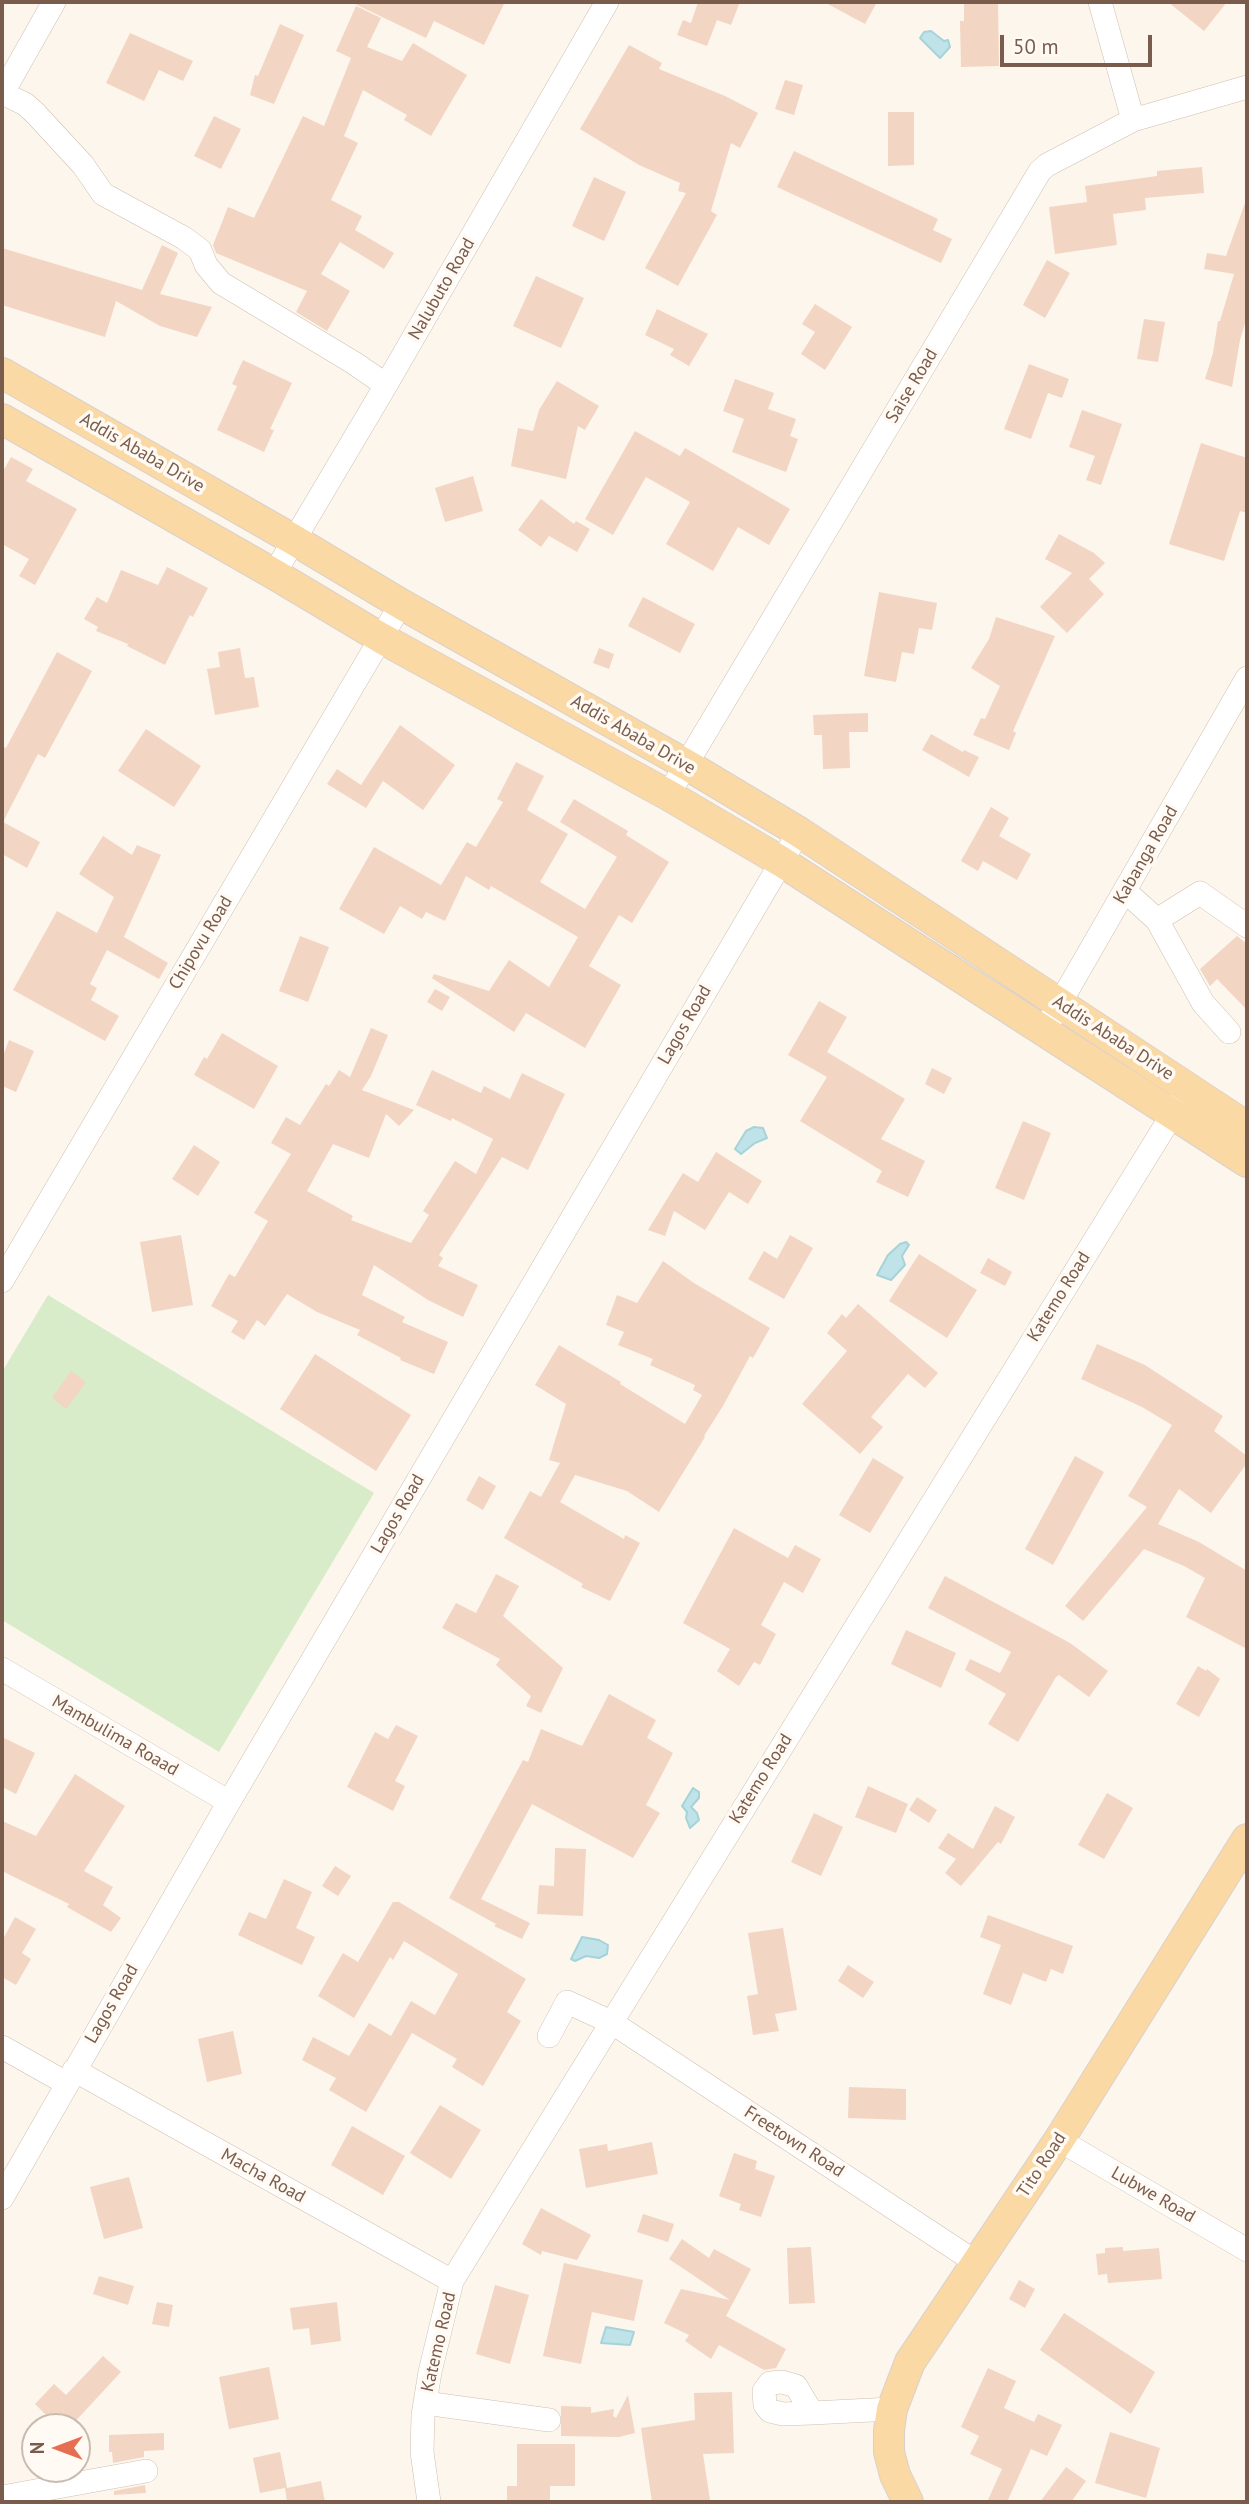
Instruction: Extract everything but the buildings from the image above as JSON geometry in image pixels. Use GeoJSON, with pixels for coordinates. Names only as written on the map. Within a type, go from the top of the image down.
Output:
{"type":"FeatureCollection","features":[{"type":"Feature","properties":{"kind":"main road","name":"Addis Ababa Drive"},"geometry":{"type":"LineString","coordinates":[[4,383],[294,540],[799,832],[1247,1127]]}},
{"type":"Feature","properties":{"kind":"main road","name":"Addis Ababa Drive"},"geometry":{"type":"LineString","coordinates":[[2,419],[381,638],[668,795],[782,862],[1247,1162]]}},
{"type":"Feature","properties":{"kind":"main road","name":"Tito Road"},"geometry":{"type":"LineString","coordinates":[[908,2502],[895,2475],[889,2452],[888,2430],[892,2409],[910,2362],[1059,2140],[1247,1839]]}},
{"type":"Feature","properties":{"kind":"street"},"geometry":{"type":"LineString","coordinates":[[54,2],[2,93],[25,104],[35,113],[83,165],[103,194],[184,238],[200,250],[206,265],[221,283],[386,385]]}},
{"type":"Feature","properties":{"kind":"street","name":"Nalubuto Road"},"geometry":{"type":"LineString","coordinates":[[274,574],[607,2]]}},
{"type":"Feature","properties":{"kind":"street"},"geometry":{"type":"LineString","coordinates":[[1100,2],[1133,120]]}},
{"type":"Feature","properties":{"kind":"street","name":"Saise Road"},"geometry":{"type":"LineString","coordinates":[[668,795],[1040,171],[1133,120],[1247,87]]}},
{"type":"Feature","properties":{"kind":"street","name":"Chipovu Road"},"geometry":{"type":"LineString","coordinates":[[2,1281],[401,604]]}},
{"type":"Feature","properties":{"kind":"street","name":"Kabanga Road"},"geometry":{"type":"LineString","coordinates":[[1043,1031],[1247,678]]}},
{"type":"Feature","properties":{"kind":"street","name":"Lagos Road"},"geometry":{"type":"LineString","coordinates":[[2,2198],[229,1802],[799,832]]}},
{"type":"Feature","properties":{"kind":"street"},"geometry":{"type":"LineString","coordinates":[[1125,891],[1157,920],[1203,1003],[1229,1032]]}},
{"type":"Feature","properties":{"kind":"street"},"geometry":{"type":"LineString","coordinates":[[1157,920],[1200,893],[1247,926]]}},
{"type":"Feature","properties":{"kind":"street","name":"Katemo Road"},"geometry":{"type":"LineString","coordinates":[[429,2502],[422,2452],[425,2403],[452,2281],[1190,1088]]}},
{"type":"Feature","properties":{"kind":"street","name":"Mambulima Roaad"},"geometry":{"type":"LineString","coordinates":[[2,1669],[229,1802]]}},
{"type":"Feature","properties":{"kind":"street","name":"Freetown Road"},"geometry":{"type":"LineString","coordinates":[[549,2036],[568,2002],[611,2022],[977,2263]]}},
{"type":"Feature","properties":{"kind":"street","name":"Macha Road"},"geometry":{"type":"LineString","coordinates":[[2,2047],[70,2076],[452,2281]]}},
{"type":"Feature","properties":{"kind":"street","name":"Lubwe Road"},"geometry":{"type":"LineString","coordinates":[[1059,2140],[1247,2250]]}},
{"type":"Feature","properties":{"kind":"street"},"geometry":{"type":"LineString","coordinates":[[425,2403],[549,2420]]}},
{"type":"Feature","properties":{"kind":"street"},"geometry":{"type":"LineString","coordinates":[[812,2413],[892,2409]]}},
{"type":"Feature","properties":{"kind":"street"},"geometry":{"type":"LineString","coordinates":[[2,2497],[146,2471]]}},
{"type":"Feature","properties":{"kind":"green space"},"geometry":{"type":"Polygon","coordinates":[[[48,1295],[374,1493],[219,1752],[2,1620],[2,1372],[48,1295]]]}},
{"type":"Feature","properties":{"kind":"water"},"geometry":{"type":"Polygon","coordinates":[[[931,31],[944,41],[948,40],[950,47],[940,58],[920,38],[924,32],[931,31]]]}},
{"type":"Feature","properties":{"kind":"water"},"geometry":{"type":"Polygon","coordinates":[[[754,1127],[763,1128],[767,1138],[741,1154],[735,1149],[746,1131],[754,1127]]]}},
{"type":"Feature","properties":{"kind":"water"},"geometry":{"type":"Polygon","coordinates":[[[906,1242],[909,1245],[902,1256],[905,1265],[891,1280],[877,1275],[888,1255],[906,1242]]]}},
{"type":"Feature","properties":{"kind":"water"},"geometry":{"type":"Polygon","coordinates":[[[693,1788],[699,1792],[699,1798],[691,1807],[699,1820],[690,1828],[687,1812],[682,1806],[693,1788]]]}},
{"type":"Feature","properties":{"kind":"water"},"geometry":{"type":"Polygon","coordinates":[[[582,1937],[599,1940],[608,1945],[607,1954],[599,1958],[586,1956],[575,1961],[571,1959],[582,1937]]]}},
{"type":"Feature","properties":{"kind":"water"},"geometry":{"type":"Polygon","coordinates":[[[606,2327],[634,2332],[630,2345],[601,2343],[606,2327]]]}}]}
